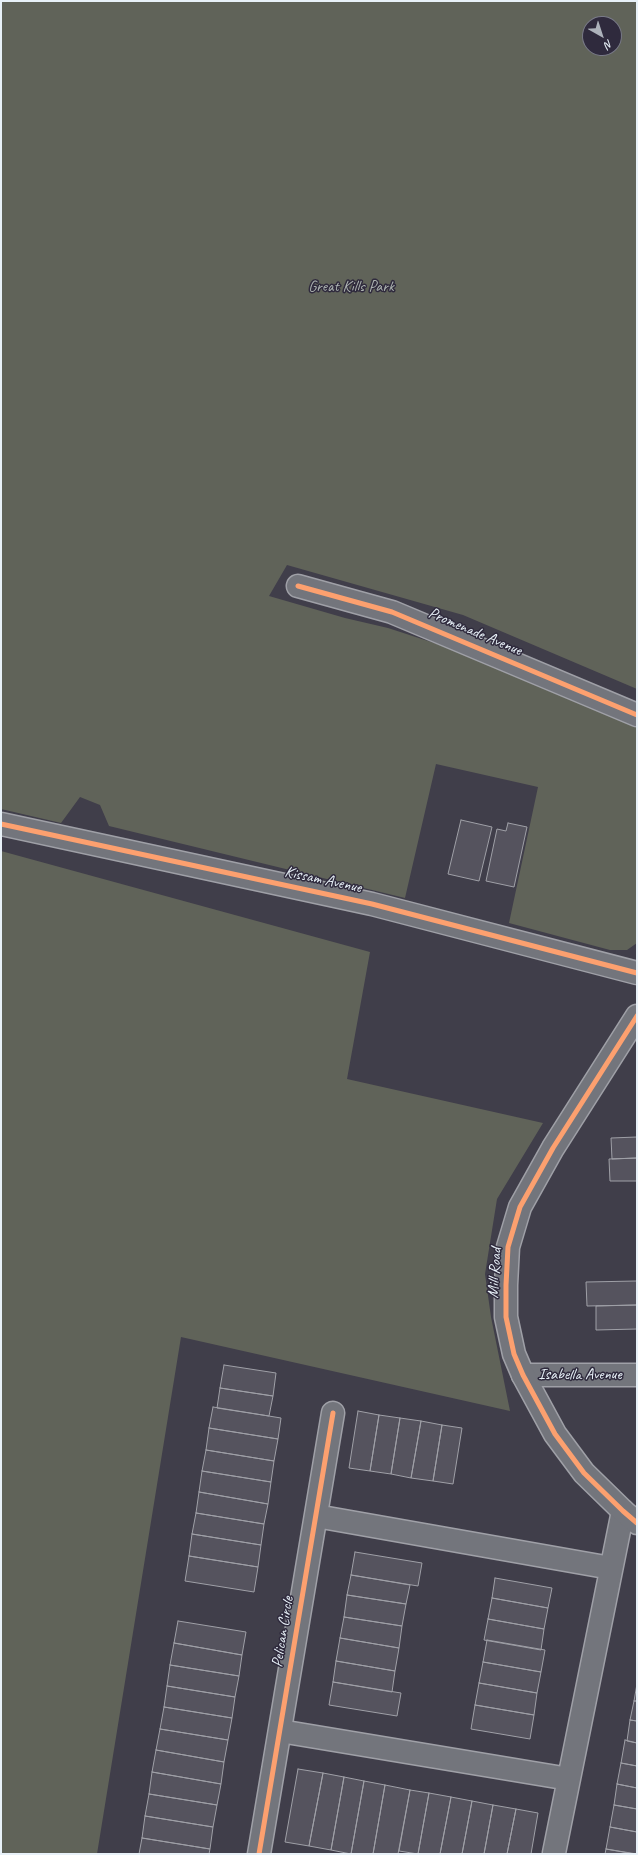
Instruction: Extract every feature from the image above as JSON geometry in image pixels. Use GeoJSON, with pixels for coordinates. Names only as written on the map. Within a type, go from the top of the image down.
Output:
{"type":"FeatureCollection","features":[{"type":"Feature","properties":{"kind":"street","name":"Promenade Avenue"},"geometry":{"type":"LineString","coordinates":[[298,586],[392,612],[637,715]]}},
{"type":"Feature","properties":{"kind":"street","name":"Kissam Avenue"},"geometry":{"type":"LineString","coordinates":[[1,824],[372,904],[637,973]]}},
{"type":"Feature","properties":{"kind":"street","name":"Mill Road"},"geometry":{"type":"LineString","coordinates":[[630,1517],[584,1473],[555,1434],[523,1375],[514,1354],[506,1317],[506,1285],[508,1247],[520,1207],[552,1148],[637,1016]]}},
{"type":"Feature","properties":{"kind":"street","name":"Isabella Avenue"},"geometry":{"type":"LineString","coordinates":[[523,1375],[637,1375]]}},
{"type":"Feature","properties":{"kind":"street","name":"Pelican Circle"},"geometry":{"type":"LineString","coordinates":[[259,1854],[333,1413]]}},
{"type":"Feature","properties":{"kind":"street"},"geometry":{"type":"LineString","coordinates":[[316,1516],[611,1568]]}},
{"type":"Feature","properties":{"kind":"street"},"geometry":{"type":"LineString","coordinates":[[554,1853],[611,1568],[630,1517]]}},
{"type":"Feature","properties":{"kind":"street"},"geometry":{"type":"LineString","coordinates":[[280,1731],[569,1779]]}},
{"type":"Feature","properties":{"kind":"green space","name":"Great Kills Park"},"geometry":{"type":"Polygon","coordinates":[[[1,1],[637,1],[637,689],[463,615],[287,565],[269,596],[345,618],[388,628],[471,655],[637,724],[637,943],[627,950],[610,950],[509,923],[538,787],[436,764],[405,898],[109,826],[100,805],[80,797],[61,823],[1,809],[1,1]]]}},
{"type":"Feature","properties":{"kind":"green space"},"geometry":{"type":"Polygon","coordinates":[[[1,851],[370,952],[347,1079],[543,1123],[497,1199],[485,1274],[491,1317],[510,1411],[181,1337],[97,1854],[1,1854],[1,851]]]}},
{"type":"Feature","properties":{"kind":"building"},"geometry":{"type":"Polygon","coordinates":[[[461,820],[492,827],[479,881],[448,874],[461,820]]]}},
{"type":"Feature","properties":{"kind":"building"},"geometry":{"type":"Polygon","coordinates":[[[508,823],[527,827],[514,887],[486,881],[497,829],[506,831],[508,823]]]}},
{"type":"Feature","properties":{"kind":"building"},"geometry":{"type":"Polygon","coordinates":[[[637,1137],[637,1158],[612,1159],[611,1138],[637,1137]]]}},
{"type":"Feature","properties":{"kind":"building"},"geometry":{"type":"Polygon","coordinates":[[[637,1158],[637,1181],[610,1181],[609,1159],[637,1158]]]}},
{"type":"Feature","properties":{"kind":"building"},"geometry":{"type":"Polygon","coordinates":[[[637,1281],[637,1305],[587,1306],[586,1282],[637,1281]]]}},
{"type":"Feature","properties":{"kind":"building"},"geometry":{"type":"Polygon","coordinates":[[[637,1305],[637,1329],[596,1330],[596,1306],[637,1305]]]}},
{"type":"Feature","properties":{"kind":"building"},"geometry":{"type":"Polygon","coordinates":[[[224,1365],[276,1373],[273,1396],[220,1388],[224,1365]]]}},
{"type":"Feature","properties":{"kind":"building"},"geometry":{"type":"Polygon","coordinates":[[[220,1388],[273,1396],[269,1416],[217,1408],[220,1388]]]}},
{"type":"Feature","properties":{"kind":"building"},"geometry":{"type":"Polygon","coordinates":[[[213,1407],[281,1418],[278,1439],[209,1428],[213,1407]]]}},
{"type":"Feature","properties":{"kind":"building"},"geometry":{"type":"Polygon","coordinates":[[[358,1411],[379,1415],[370,1471],[349,1468],[358,1411]]]}},
{"type":"Feature","properties":{"kind":"building"},"geometry":{"type":"Polygon","coordinates":[[[379,1415],[400,1418],[391,1474],[370,1471],[379,1415]]]}},
{"type":"Feature","properties":{"kind":"building"},"geometry":{"type":"Polygon","coordinates":[[[400,1418],[421,1421],[411,1478],[391,1474],[400,1418]]]}},
{"type":"Feature","properties":{"kind":"building"},"geometry":{"type":"Polygon","coordinates":[[[421,1421],[442,1425],[433,1481],[411,1478],[421,1421]]]}},
{"type":"Feature","properties":{"kind":"building"},"geometry":{"type":"Polygon","coordinates":[[[442,1425],[462,1428],[453,1484],[433,1481],[442,1425]]]}},
{"type":"Feature","properties":{"kind":"building"},"geometry":{"type":"Polygon","coordinates":[[[209,1428],[278,1439],[274,1461],[206,1450],[209,1428]]]}},
{"type":"Feature","properties":{"kind":"building"},"geometry":{"type":"Polygon","coordinates":[[[206,1450],[274,1461],[271,1482],[202,1471],[206,1450]]]}},
{"type":"Feature","properties":{"kind":"building"},"geometry":{"type":"Polygon","coordinates":[[[202,1471],[271,1482],[268,1504],[199,1492],[202,1471]]]}},
{"type":"Feature","properties":{"kind":"building"},"geometry":{"type":"Polygon","coordinates":[[[199,1492],[268,1504],[264,1524],[196,1513],[199,1492]]]}},
{"type":"Feature","properties":{"kind":"building"},"geometry":{"type":"Polygon","coordinates":[[[196,1513],[264,1524],[261,1545],[192,1534],[196,1513]]]}},
{"type":"Feature","properties":{"kind":"building"},"geometry":{"type":"Polygon","coordinates":[[[192,1534],[261,1545],[258,1567],[189,1556],[192,1534]]]}},
{"type":"Feature","properties":{"kind":"building"},"geometry":{"type":"Polygon","coordinates":[[[355,1552],[422,1563],[418,1586],[351,1575],[355,1552]]]}},
{"type":"Feature","properties":{"kind":"building"},"geometry":{"type":"Polygon","coordinates":[[[189,1556],[258,1567],[254,1592],[185,1581],[189,1556]]]}},
{"type":"Feature","properties":{"kind":"building"},"geometry":{"type":"Polygon","coordinates":[[[351,1575],[410,1585],[406,1604],[347,1595],[351,1575]]]}},
{"type":"Feature","properties":{"kind":"building"},"geometry":{"type":"Polygon","coordinates":[[[495,1578],[552,1588],[548,1608],[492,1598],[495,1578]]]}},
{"type":"Feature","properties":{"kind":"building"},"geometry":{"type":"Polygon","coordinates":[[[347,1595],[406,1604],[402,1626],[344,1617],[347,1595]]]}},
{"type":"Feature","properties":{"kind":"building"},"geometry":{"type":"Polygon","coordinates":[[[492,1598],[548,1608],[544,1629],[488,1619],[492,1598]]]}},
{"type":"Feature","properties":{"kind":"building"},"geometry":{"type":"Polygon","coordinates":[[[344,1617],[402,1626],[399,1648],[340,1638],[344,1617]]]}},
{"type":"Feature","properties":{"kind":"building"},"geometry":{"type":"Polygon","coordinates":[[[488,1619],[544,1629],[541,1650],[484,1640],[488,1619]]]}},
{"type":"Feature","properties":{"kind":"building"},"geometry":{"type":"Polygon","coordinates":[[[178,1621],[246,1632],[242,1655],[174,1643],[178,1621]]]}},
{"type":"Feature","properties":{"kind":"building"},"geometry":{"type":"Polygon","coordinates":[[[340,1638],[399,1648],[395,1671],[336,1661],[340,1638]]]}},
{"type":"Feature","properties":{"kind":"building"},"geometry":{"type":"Polygon","coordinates":[[[487,1640],[545,1650],[541,1672],[483,1662],[487,1640]]]}},
{"type":"Feature","properties":{"kind":"building"},"geometry":{"type":"Polygon","coordinates":[[[174,1643],[242,1655],[239,1676],[170,1665],[174,1643]]]}},
{"type":"Feature","properties":{"kind":"building"},"geometry":{"type":"Polygon","coordinates":[[[336,1661],[395,1671],[392,1692],[333,1682],[336,1661]]]}},
{"type":"Feature","properties":{"kind":"building"},"geometry":{"type":"Polygon","coordinates":[[[483,1662],[541,1672],[537,1693],[479,1683],[483,1662]]]}},
{"type":"Feature","properties":{"kind":"building"},"geometry":{"type":"Polygon","coordinates":[[[170,1665],[239,1676],[235,1697],[167,1686],[170,1665]]]}},
{"type":"Feature","properties":{"kind":"building"},"geometry":{"type":"Polygon","coordinates":[[[333,1682],[401,1693],[397,1716],[329,1705],[333,1682]]]}},
{"type":"Feature","properties":{"kind":"building"},"geometry":{"type":"Polygon","coordinates":[[[479,1683],[537,1693],[534,1715],[475,1705],[479,1683]]]}},
{"type":"Feature","properties":{"kind":"building"},"geometry":{"type":"Polygon","coordinates":[[[637,1684],[637,1701],[634,1701],[637,1684]]]}},
{"type":"Feature","properties":{"kind":"building"},"geometry":{"type":"Polygon","coordinates":[[[167,1686],[235,1697],[232,1718],[164,1707],[167,1686]]]}},
{"type":"Feature","properties":{"kind":"building"},"geometry":{"type":"Polygon","coordinates":[[[634,1701],[637,1701],[637,1721],[630,1720],[634,1701]]]}},
{"type":"Feature","properties":{"kind":"building"},"geometry":{"type":"Polygon","coordinates":[[[475,1705],[534,1715],[530,1739],[471,1729],[475,1705]]]}},
{"type":"Feature","properties":{"kind":"building"},"geometry":{"type":"Polygon","coordinates":[[[164,1707],[232,1718],[228,1740],[160,1729],[164,1707]]]}},
{"type":"Feature","properties":{"kind":"building"},"geometry":{"type":"Polygon","coordinates":[[[630,1720],[637,1721],[637,1743],[627,1741],[630,1720]]]}},
{"type":"Feature","properties":{"kind":"building"},"geometry":{"type":"Polygon","coordinates":[[[160,1729],[228,1740],[224,1762],[156,1750],[160,1729]]]}},
{"type":"Feature","properties":{"kind":"building"},"geometry":{"type":"Polygon","coordinates":[[[625,1740],[637,1743],[637,1766],[621,1763],[625,1740]]]}},
{"type":"Feature","properties":{"kind":"building"},"geometry":{"type":"Polygon","coordinates":[[[156,1750],[224,1762],[221,1784],[152,1772],[156,1750]]]}},
{"type":"Feature","properties":{"kind":"building"},"geometry":{"type":"Polygon","coordinates":[[[621,1763],[637,1766],[637,1788],[617,1784],[621,1763]]]}},
{"type":"Feature","properties":{"kind":"building"},"geometry":{"type":"Polygon","coordinates":[[[298,1769],[323,1773],[309,1846],[285,1842],[298,1769]]]}},
{"type":"Feature","properties":{"kind":"building"},"geometry":{"type":"Polygon","coordinates":[[[152,1772],[221,1784],[217,1805],[149,1794],[152,1772]]]}},
{"type":"Feature","properties":{"kind":"building"},"geometry":{"type":"Polygon","coordinates":[[[323,1773],[344,1777],[331,1850],[309,1846],[323,1773]]]}},
{"type":"Feature","properties":{"kind":"building"},"geometry":{"type":"Polygon","coordinates":[[[344,1777],[364,1781],[351,1854],[331,1850],[344,1777]]]}},
{"type":"Feature","properties":{"kind":"building"},"geometry":{"type":"Polygon","coordinates":[[[364,1781],[385,1785],[373,1854],[351,1854],[364,1781]]]}},
{"type":"Feature","properties":{"kind":"building"},"geometry":{"type":"Polygon","coordinates":[[[617,1784],[637,1788],[637,1809],[614,1805],[617,1784]]]}},
{"type":"Feature","properties":{"kind":"building"},"geometry":{"type":"Polygon","coordinates":[[[385,1785],[410,1790],[398,1854],[373,1854],[385,1785]]]}},
{"type":"Feature","properties":{"kind":"building"},"geometry":{"type":"Polygon","coordinates":[[[410,1790],[429,1793],[418,1854],[399,1851],[410,1790]]]}},
{"type":"Feature","properties":{"kind":"building"},"geometry":{"type":"Polygon","coordinates":[[[429,1793],[451,1797],[440,1854],[418,1854],[429,1793]]]}},
{"type":"Feature","properties":{"kind":"building"},"geometry":{"type":"Polygon","coordinates":[[[149,1794],[217,1805],[213,1827],[145,1816],[149,1794]]]}},
{"type":"Feature","properties":{"kind":"building"},"geometry":{"type":"Polygon","coordinates":[[[451,1797],[472,1801],[462,1854],[440,1854],[451,1797]]]}},
{"type":"Feature","properties":{"kind":"building"},"geometry":{"type":"Polygon","coordinates":[[[472,1801],[493,1805],[484,1854],[462,1854],[472,1801]]]}},
{"type":"Feature","properties":{"kind":"building"},"geometry":{"type":"Polygon","coordinates":[[[493,1805],[516,1809],[507,1854],[484,1854],[493,1805]]]}},
{"type":"Feature","properties":{"kind":"building"},"geometry":{"type":"Polygon","coordinates":[[[614,1805],[637,1809],[637,1832],[610,1827],[614,1805]]]}},
{"type":"Feature","properties":{"kind":"building"},"geometry":{"type":"Polygon","coordinates":[[[516,1809],[538,1813],[531,1854],[507,1854],[516,1809]]]}},
{"type":"Feature","properties":{"kind":"building"},"geometry":{"type":"Polygon","coordinates":[[[145,1816],[213,1827],[210,1849],[142,1838],[145,1816]]]}},
{"type":"Feature","properties":{"kind":"building"},"geometry":{"type":"Polygon","coordinates":[[[610,1827],[637,1832],[637,1854],[606,1849],[610,1827]]]}},
{"type":"Feature","properties":{"kind":"building"},"geometry":{"type":"Polygon","coordinates":[[[142,1838],[210,1849],[209,1854],[139,1854],[142,1838]]]}},
{"type":"Feature","properties":{"kind":"building"},"geometry":{"type":"Polygon","coordinates":[[[606,1849],[634,1854],[605,1854],[606,1849]]]}},
{"type":"Feature","properties":{"kind":"cycle path"},"geometry":{"type":"LineString","coordinates":[[298,586],[392,612],[637,715]]}},
{"type":"Feature","properties":{"kind":"cycle path"},"geometry":{"type":"LineString","coordinates":[[1,824],[372,904],[637,973]]}},
{"type":"Feature","properties":{"kind":"cycle path"},"geometry":{"type":"LineString","coordinates":[[637,1016],[553,1148],[520,1207],[508,1247],[506,1285],[506,1317],[514,1354],[523,1375],[555,1434],[584,1473],[637,1523]]}},
{"type":"Feature","properties":{"kind":"cycle path"},"geometry":{"type":"LineString","coordinates":[[259,1854],[333,1413]]}}]}
